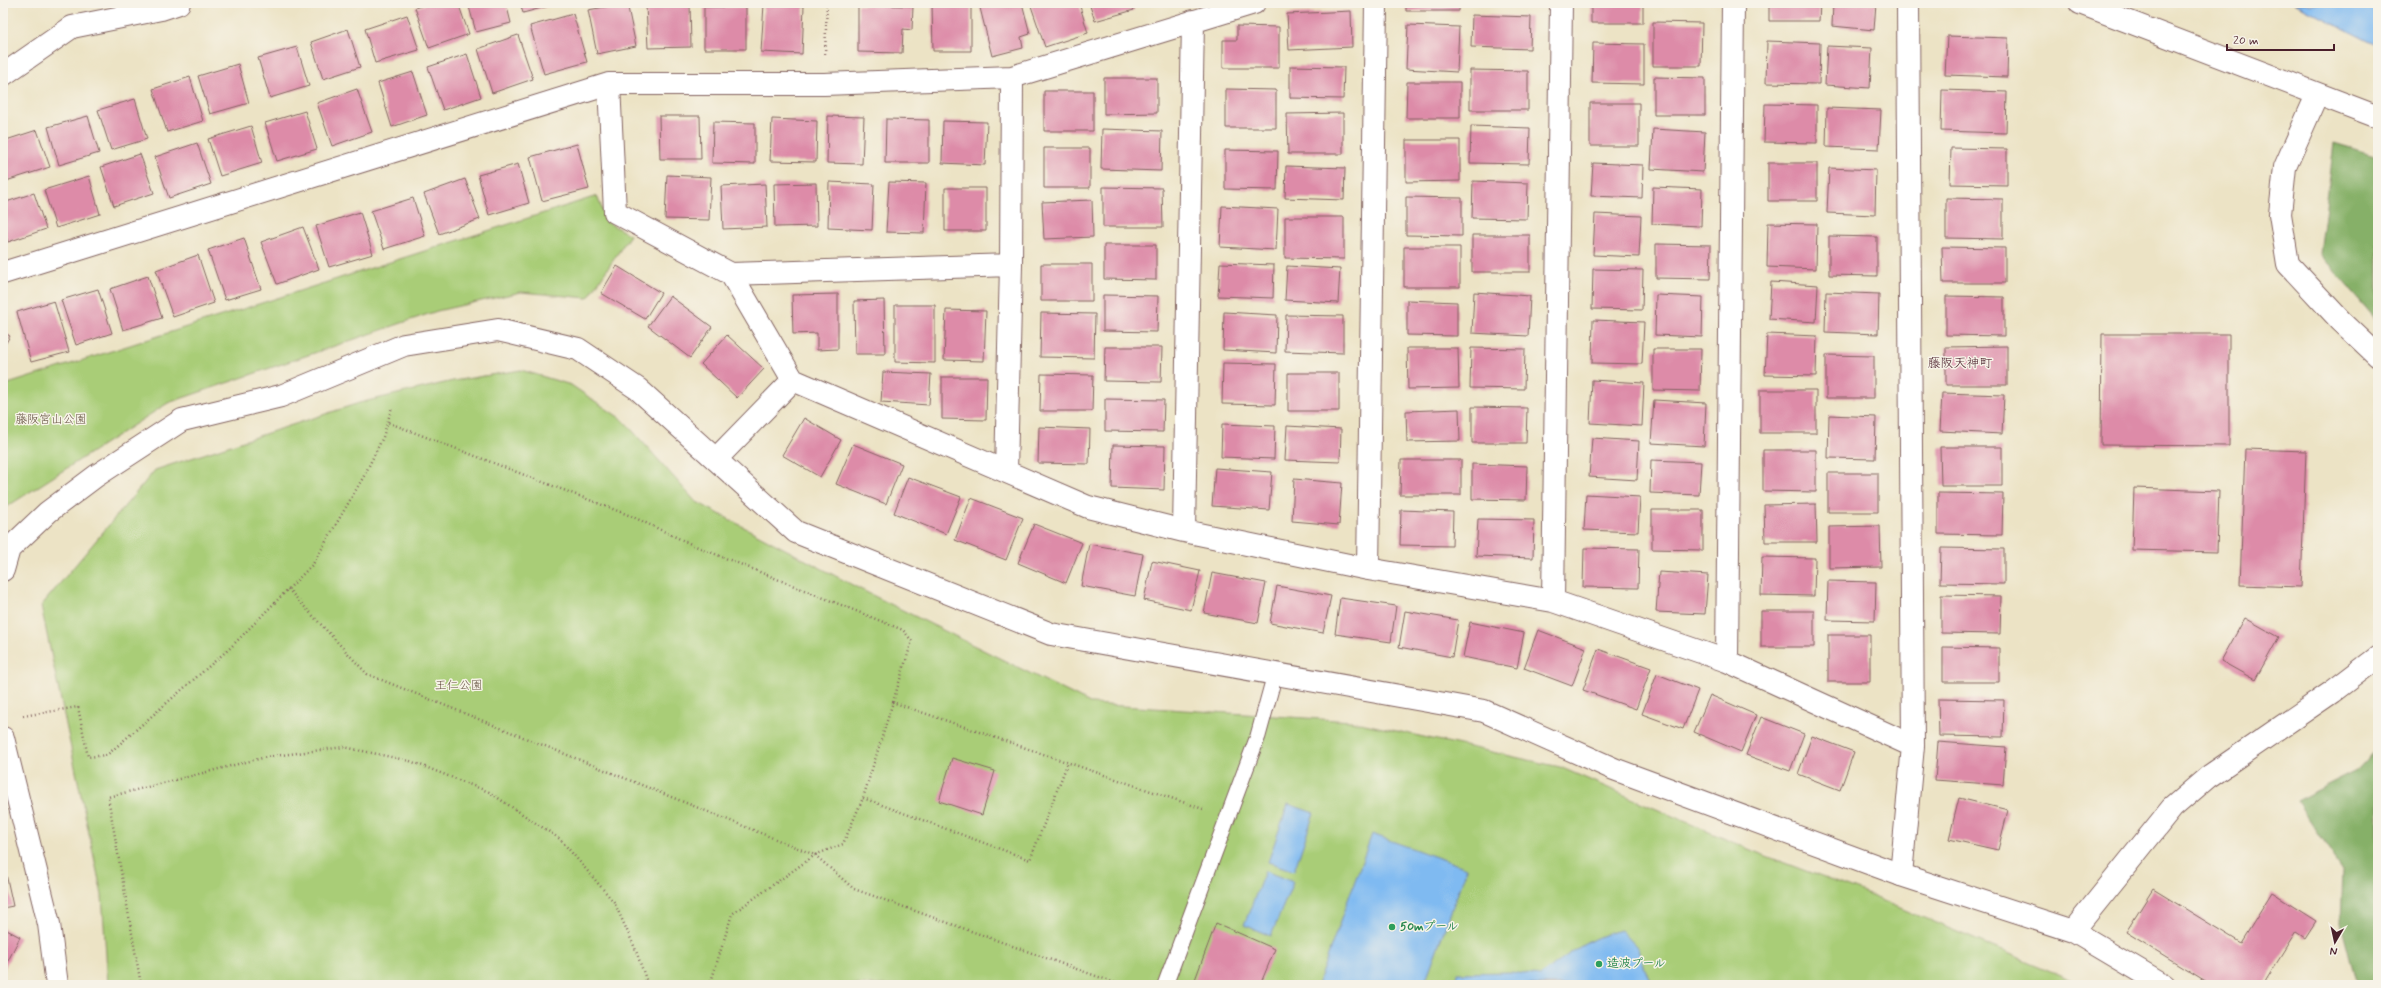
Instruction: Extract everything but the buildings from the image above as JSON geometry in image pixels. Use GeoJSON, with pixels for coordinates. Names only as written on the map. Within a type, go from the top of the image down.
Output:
{"type":"FeatureCollection","features":[{"type":"Feature","properties":{"kind":"street"},"geometry":{"type":"LineString","coordinates":[[3,75],[72,27],[161,9],[179,3]]}},
{"type":"Feature","properties":{"kind":"street"},"geometry":{"type":"LineString","coordinates":[[3,273],[609,84],[824,84],[1012,77],[1254,3]]}},
{"type":"Feature","properties":{"kind":"street"},"geometry":{"type":"LineString","coordinates":[[1368,569],[1376,3]]}},
{"type":"Feature","properties":{"kind":"street"},"geometry":{"type":"LineString","coordinates":[[1554,601],[1561,3]]}},
{"type":"Feature","properties":{"kind":"street"},"geometry":{"type":"LineString","coordinates":[[1728,661],[1733,3]]}},
{"type":"Feature","properties":{"kind":"street"},"geometry":{"type":"LineString","coordinates":[[1901,875],[1913,746],[1908,3]]}},
{"type":"Feature","properties":{"kind":"street"},"geometry":{"type":"LineString","coordinates":[[2080,3],[2248,66],[2317,95],[2378,116]]}},
{"type":"Feature","properties":{"kind":"street"},"geometry":{"type":"LineString","coordinates":[[1184,531],[1193,21]]}},
{"type":"Feature","properties":{"kind":"street"},"geometry":{"type":"LineString","coordinates":[[1006,471],[1011,265],[1012,77]]}},
{"type":"Feature","properties":{"kind":"street"},"geometry":{"type":"LineString","coordinates":[[609,84],[615,212],[731,274],[1011,265]]}},
{"type":"Feature","properties":{"kind":"street"},"geometry":{"type":"LineString","coordinates":[[2317,95],[2285,167],[2280,214],[2288,264],[2341,321],[2378,356]]}},
{"type":"Feature","properties":{"kind":"street"},"geometry":{"type":"LineString","coordinates":[[731,274],[793,380],[1088,507],[1184,531],[1368,569],[1554,601],[1728,661],[1913,746]]}},
{"type":"Feature","properties":{"kind":"street"},"geometry":{"type":"LineString","coordinates":[[3,570],[6,548],[48,512],[90,480],[182,420],[281,396],[404,345],[498,330],[578,349],[638,389],[796,532],[1051,634],[1484,712],[1614,769],[1901,875],[2073,931],[2164,985]]}},
{"type":"Feature","properties":{"kind":"street"},"geometry":{"type":"LineString","coordinates":[[716,459],[793,380]]}},
{"type":"Feature","properties":{"kind":"street"},"geometry":{"type":"LineString","coordinates":[[2073,931],[2172,808],[2208,777],[2332,692],[2378,657]]}},
{"type":"Feature","properties":{"kind":"street"},"geometry":{"type":"LineString","coordinates":[[3,738],[49,924],[57,985]]}},
{"type":"Feature","properties":{"kind":"lane"},"geometry":{"type":"LineString","coordinates":[[1165,985],[1258,736],[1275,674]]}},
{"type":"Feature","properties":{"kind":"path"},"geometry":{"type":"LineString","coordinates":[[824,84],[827,3]]}},
{"type":"Feature","properties":{"kind":"path"},"geometry":{"type":"LineString","coordinates":[[18,717],[78,707],[88,757],[107,755],[230,648],[317,557],[364,476],[384,437],[392,407]]}},
{"type":"Feature","properties":{"kind":"path"},"geometry":{"type":"LineString","coordinates":[[387,422],[631,516],[693,545],[903,630],[912,641],[863,798],[843,844],[815,856],[732,914],[710,985]]}},
{"type":"Feature","properties":{"kind":"path"},"geometry":{"type":"LineString","coordinates":[[288,589],[367,674],[815,856],[854,889],[1121,985]]}},
{"type":"Feature","properties":{"kind":"path"},"geometry":{"type":"LineString","coordinates":[[892,702],[1228,818]]}},
{"type":"Feature","properties":{"kind":"path"},"geometry":{"type":"LineString","coordinates":[[141,985],[108,798],[266,757],[344,747],[410,761],[489,792],[560,839],[614,902],[635,948],[648,985]]}},
{"type":"Feature","properties":{"kind":"path"},"geometry":{"type":"LineString","coordinates":[[863,798],[1030,860],[1068,762]]}},
{"type":"Feature","properties":{"kind":"green space"},"geometry":{"type":"Polygon","coordinates":[[[2334,143],[2378,156],[2378,322],[2320,254],[2334,143]]]}},
{"type":"Feature","properties":{"kind":"green space","name":"藤阪宮山公園"},"geometry":{"type":"Polygon","coordinates":[[[597,196],[607,222],[630,235],[588,298],[521,292],[437,311],[168,403],[8,506],[3,504],[3,393],[8,384],[597,196]]]}},
{"type":"Feature","properties":{"kind":"green space","name":"王仁公園"},"geometry":{"type":"Polygon","coordinates":[[[521,370],[571,385],[623,420],[695,501],[860,589],[1092,704],[1351,721],[1560,767],[1753,851],[1869,895],[2084,985],[108,985],[102,895],[41,606],[155,470],[359,403],[453,381],[521,370]]]}},
{"type":"Feature","properties":{"kind":"green space"},"geometry":{"type":"Polygon","coordinates":[[[2378,748],[2378,985],[2357,985],[2341,923],[2343,870],[2296,801],[2356,771],[2378,748]]]}},
{"type":"Feature","properties":{"kind":"water"},"geometry":{"type":"Polygon","coordinates":[[[2294,3],[2378,3],[2378,46],[2294,3]]]}},
{"type":"Feature","properties":{"kind":"water"},"geometry":{"type":"Polygon","coordinates":[[[1288,804],[1314,813],[1294,871],[1268,862],[1288,804]]]}},
{"type":"Feature","properties":{"kind":"water","name":"50mプール"},"geometry":{"type":"Polygon","coordinates":[[[1372,834],[1467,868],[1424,985],[1317,985],[1372,834]]]}},
{"type":"Feature","properties":{"kind":"water"},"geometry":{"type":"Polygon","coordinates":[[[1265,871],[1293,882],[1271,936],[1244,925],[1265,871]]]}},
{"type":"Feature","properties":{"kind":"water","name":"造波プール"},"geometry":{"type":"Polygon","coordinates":[[[1621,930],[1637,947],[1651,985],[1456,985],[1458,973],[1511,972],[1540,976],[1588,942],[1621,930]]]}},
{"type":"Feature","properties":{"kind":"place","name":"50mプール"},"geometry":{"type":"Point","coordinates":[1392,927]}},
{"type":"Feature","properties":{"kind":"place","name":"造波プール"},"geometry":{"type":"Point","coordinates":[1599,964]}},
{"type":"Feature","properties":{"kind":"district","name":"藤阪天神町"},"geometry":{"type":"Point","coordinates":[1960,363]}}]}
